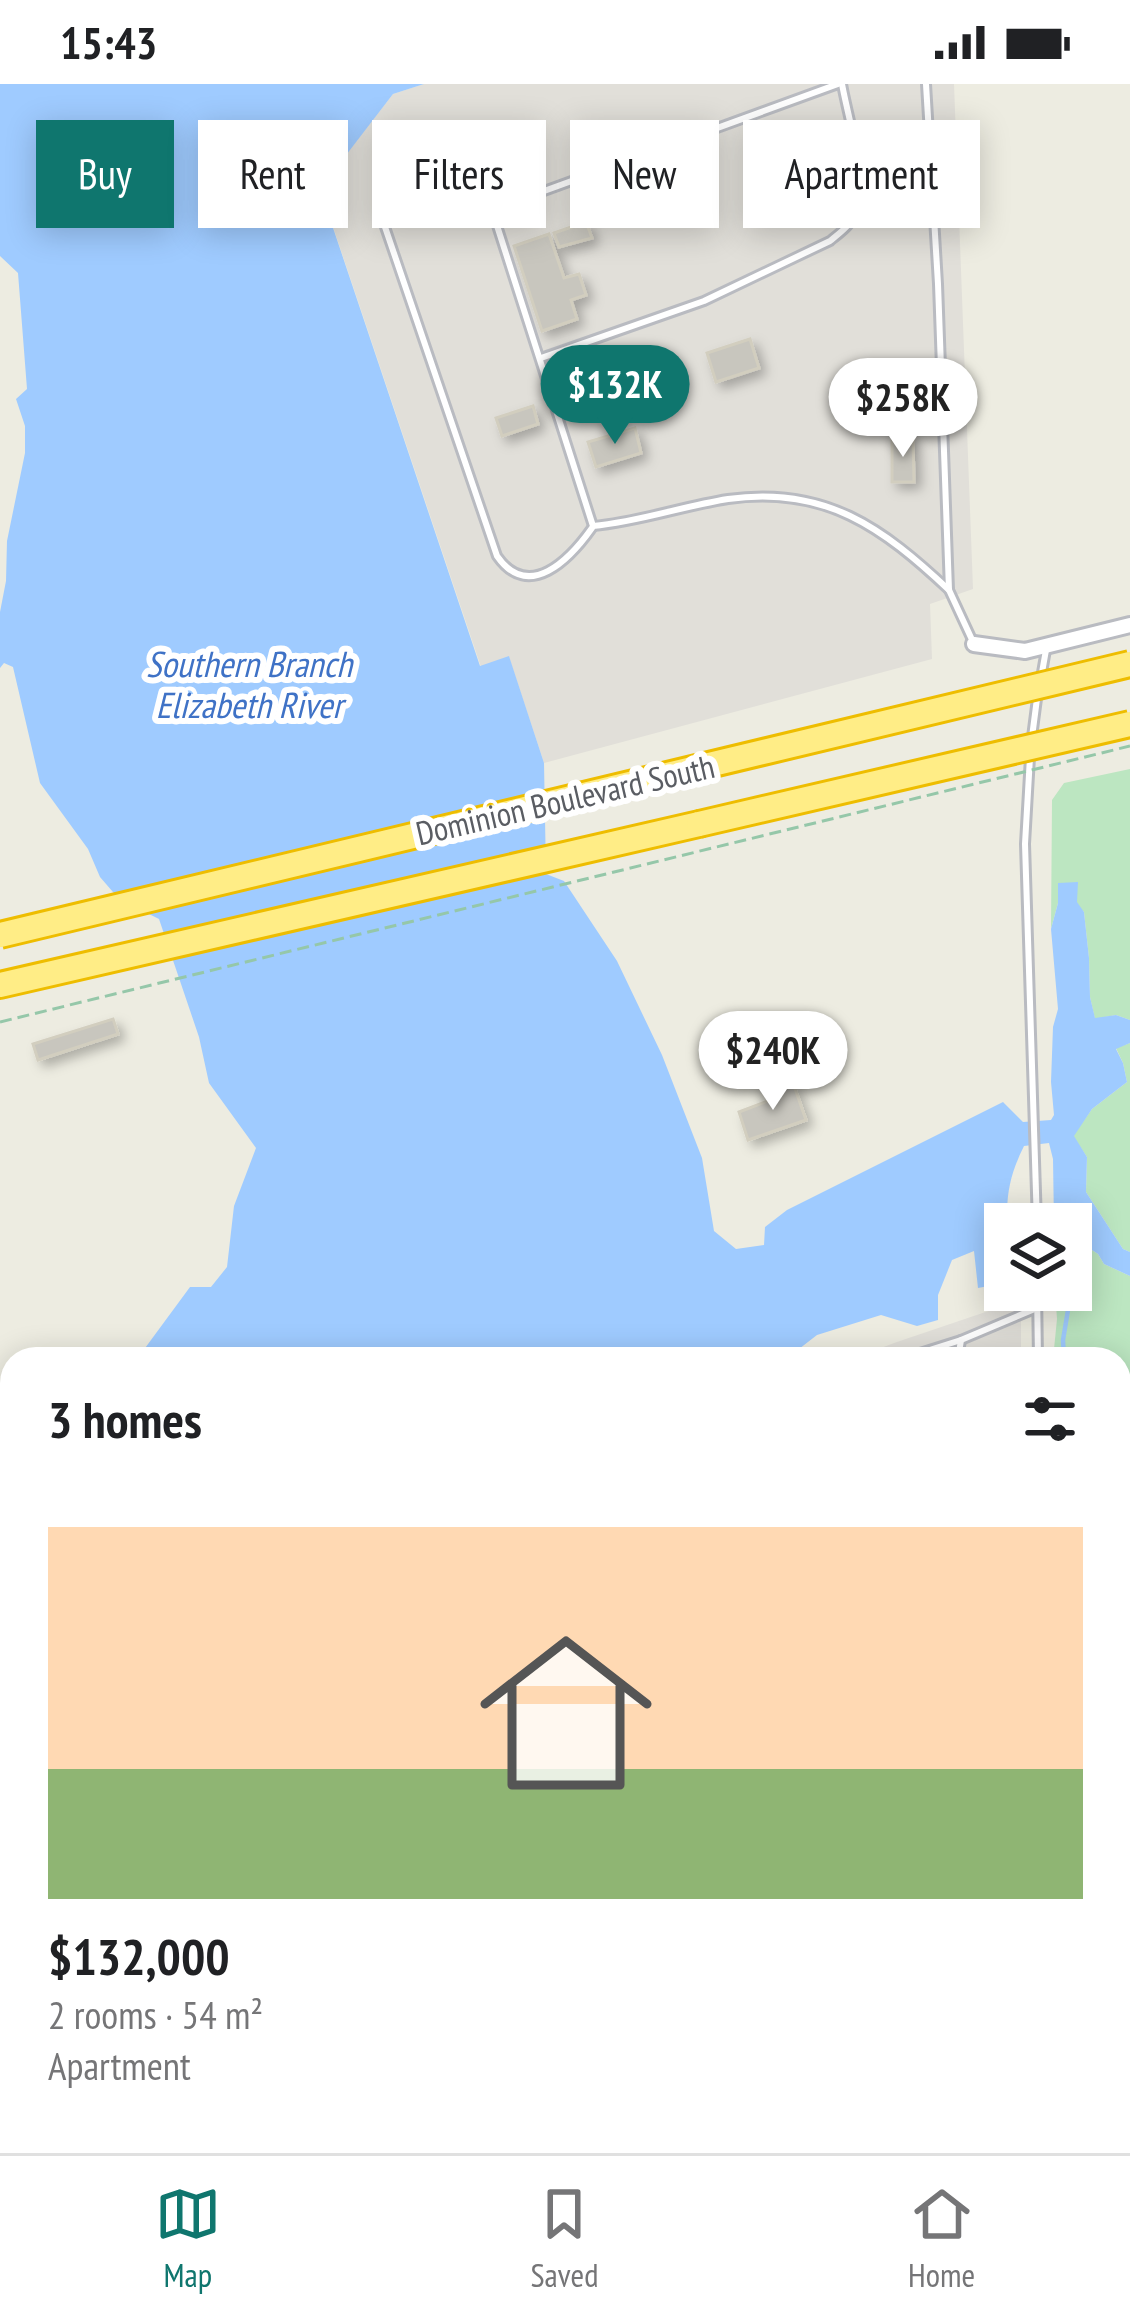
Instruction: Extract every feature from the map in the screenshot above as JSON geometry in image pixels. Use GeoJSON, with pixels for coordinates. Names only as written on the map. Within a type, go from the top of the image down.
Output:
{"type":"FeatureCollection","features":[{"type":"Feature","properties":{"kind":"highway","name":"Dominion Boulevard South"},"geometry":{"type":"LineString","coordinates":[[0,935],[1130,664]]}},
{"type":"Feature","properties":{"kind":"highway","name":"Dominion Boulevard South"},"geometry":{"type":"LineString","coordinates":[[0,985],[1130,724]]}},
{"type":"Feature","properties":{"kind":"street"},"geometry":{"type":"LineString","coordinates":[[974,644],[1017,651],[1130,626]]}},
{"type":"Feature","properties":{"kind":"lane"},"geometry":{"type":"LineString","coordinates":[[540,358],[704,301],[830,241],[847,228],[860,196],[840,84],[546,190]]}},
{"type":"Feature","properties":{"kind":"lane"},"geometry":{"type":"LineString","coordinates":[[926,84],[949,590],[974,644]]}},
{"type":"Feature","properties":{"kind":"lane"},"geometry":{"type":"LineString","coordinates":[[385,228],[496,556],[504,567],[523,575],[543,574],[577,550],[592,526],[497,228]]}},
{"type":"Feature","properties":{"kind":"lane"},"geometry":{"type":"LineString","coordinates":[[592,526],[728,499],[801,499],[835,508],[886,536],[949,590]]}},
{"type":"Feature","properties":{"kind":"lane"},"geometry":{"type":"LineString","coordinates":[[1036,1203],[1025,844],[1033,723],[1046,646]]}},
{"type":"Feature","properties":{"kind":"lane"},"geometry":{"type":"LineString","coordinates":[[939,1347],[1030,1311]]}},
{"type":"Feature","properties":{"kind":"lane"},"geometry":{"type":"LineString","coordinates":[[1037,1311],[1038,1347]]}},
{"type":"Feature","properties":{"kind":"lane"},"geometry":{"type":"LineString","coordinates":[[960,1347],[961,1340]]}},
{"type":"Feature","properties":{"kind":"path"},"geometry":{"type":"LineString","coordinates":[[0,1022],[1130,746]]}},
{"type":"Feature","properties":{"kind":"shaded area"},"geometry":{"type":"Polygon","coordinates":[[[424,84],[954,84],[955,120],[743,120],[743,228],[959,228],[973,589],[930,604],[932,659],[544,763],[509,657],[481,667],[333,228],[348,228],[348,152],[372,121],[372,228],[546,228],[546,120],[373,120],[393,94],[424,84]]]}},
{"type":"Feature","properties":{"kind":"shaded area"},"geometry":{"type":"Polygon","coordinates":[[[989,1311],[1021,1311],[1021,1347],[884,1347],[989,1311]]]}},
{"type":"Feature","properties":{"kind":"green space"},"geometry":{"type":"Polygon","coordinates":[[[1130,769],[1130,1020],[1116,1015],[1095,1019],[1084,912],[1058,883],[1051,929],[1052,800],[1064,783],[1130,769]]]}},
{"type":"Feature","properties":{"kind":"green space"},"geometry":{"type":"Polygon","coordinates":[[[1130,1043],[1130,1252],[1123,1249],[1086,1192],[1087,1157],[1073,1136],[1092,1109],[1127,1082],[1116,1048],[1130,1043]]]}},
{"type":"Feature","properties":{"kind":"green space"},"geometry":{"type":"Polygon","coordinates":[[[1092,1250],[1104,1264],[1130,1276],[1130,1347],[1054,1347],[1056,1311],[1092,1311],[1092,1250]]]}},
{"type":"Feature","properties":{"kind":"water","name":"Southern Branch Elizabeth River"},"geometry":{"type":"Polygon","coordinates":[[[0,84],[424,84],[393,94],[348,153],[348,120],[198,120],[198,228],[333,228],[480,666],[509,656],[544,763],[546,874],[564,881],[617,961],[662,1055],[702,1158],[714,1231],[736,1249],[764,1245],[765,1227],[787,1210],[1003,1102],[1023,1122],[1051,1120],[1053,1027],[1058,1009],[1051,929],[1058,883],[1078,882],[1095,1018],[1116,1015],[1130,1020],[1130,1043],[1116,1049],[1127,1082],[1092,1109],[1074,1136],[1087,1157],[1086,1192],[1123,1249],[1130,1252],[1130,1276],[1104,1264],[1092,1250],[1092,1203],[1054,1203],[1049,1143],[1024,1146],[1007,1203],[984,1203],[984,1287],[978,1288],[974,1251],[952,1260],[938,1295],[938,1320],[917,1326],[881,1315],[817,1335],[802,1347],[146,1347],[190,1287],[211,1287],[227,1267],[234,1206],[256,1148],[209,1083],[199,1037],[159,919],[119,899],[40,783],[13,667],[4,663],[0,668],[7,541],[25,453],[25,426],[16,399],[27,389],[18,273],[0,256],[0,84]]]}},
{"type":"Feature","properties":{"kind":"building"},"geometry":{"type":"Polygon","coordinates":[[[588,228],[592,238],[559,247],[554,233],[588,228]]]}},
{"type":"Feature","properties":{"kind":"building"},"geometry":{"type":"Polygon","coordinates":[[[549,234],[564,278],[579,274],[586,295],[571,300],[577,319],[542,331],[514,246],[549,234]]]}},
{"type":"Feature","properties":{"kind":"building"},"geometry":{"type":"Polygon","coordinates":[[[750,339],[759,368],[716,382],[707,353],[750,339]]]}},
{"type":"Feature","properties":{"kind":"building"},"geometry":{"type":"Polygon","coordinates":[[[533,406],[538,424],[502,436],[496,418],[533,406]]]}},
{"type":"Feature","properties":{"kind":"building"},"geometry":{"type":"Polygon","coordinates":[[[635,428],[641,453],[596,467],[588,442],[635,428]]]}},
{"type":"Feature","properties":{"kind":"building"},"geometry":{"type":"Polygon","coordinates":[[[913,438],[914,482],[892,482],[892,441],[913,438]]]}},
{"type":"Feature","properties":{"kind":"building"},"geometry":{"type":"Polygon","coordinates":[[[113,1019],[118,1034],[38,1060],[33,1044],[113,1019]]]}},
{"type":"Feature","properties":{"kind":"building"},"geometry":{"type":"Polygon","coordinates":[[[793,1083],[806,1120],[748,1140],[739,1112],[768,1101],[765,1093],[793,1083]]]}},
{"type":"Feature","properties":{"kind":"waterway"},"geometry":{"type":"LineString","coordinates":[[1063,1347],[1068,1311]]}}]}
